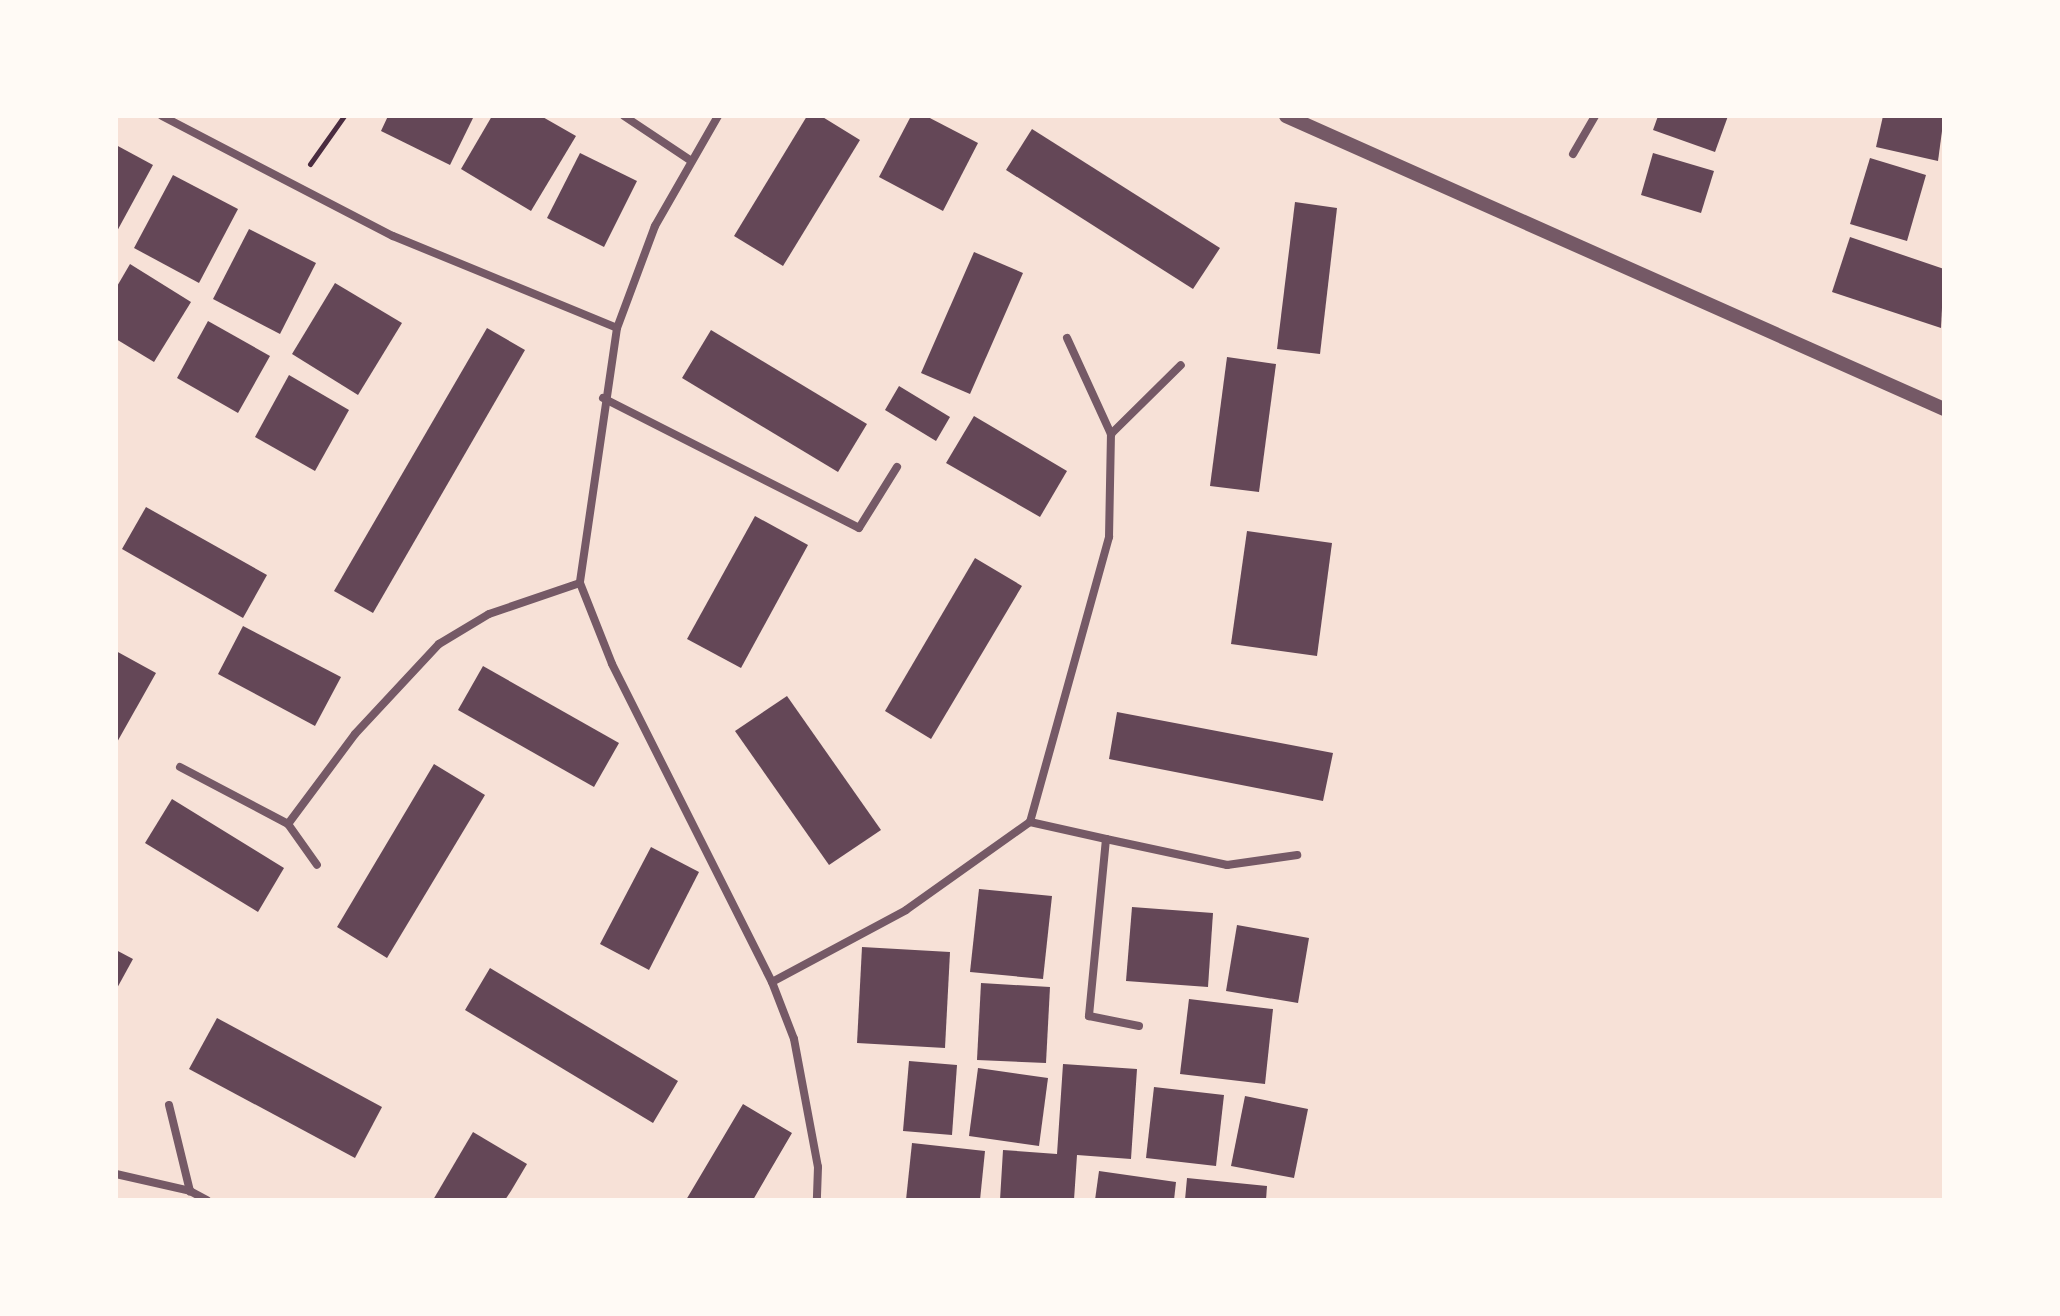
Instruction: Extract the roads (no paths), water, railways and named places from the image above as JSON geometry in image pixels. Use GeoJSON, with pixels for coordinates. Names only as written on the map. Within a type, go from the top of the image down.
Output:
{"type":"FeatureCollection","features":[{"type":"Feature","properties":{"kind":"street"},"geometry":{"type":"LineString","coordinates":[[162,116],[393,236],[617,328]]}},
{"type":"Feature","properties":{"kind":"street"},"geometry":{"type":"LineString","coordinates":[[624,116],[690,160]]}},
{"type":"Feature","properties":{"kind":"street"},"geometry":{"type":"LineString","coordinates":[[718,116],[690,160],[655,226],[617,328],[603,398],[580,583],[612,664],[772,982],[794,1039],[818,1167],[817,1200]]}},
{"type":"Feature","properties":{"kind":"street"},"geometry":{"type":"LineString","coordinates":[[1286,116],[1944,409]]}},
{"type":"Feature","properties":{"kind":"street"},"geometry":{"type":"LineString","coordinates":[[1573,154],[1595,116]]}},
{"type":"Feature","properties":{"kind":"street"},"geometry":{"type":"LineString","coordinates":[[772,982],[906,910],[1030,822],[1109,537],[1111,434],[1067,338]]}},
{"type":"Feature","properties":{"kind":"street"},"geometry":{"type":"LineString","coordinates":[[1111,434],[1181,365]]}},
{"type":"Feature","properties":{"kind":"street"},"geometry":{"type":"LineString","coordinates":[[603,398],[859,528],[897,467]]}},
{"type":"Feature","properties":{"kind":"street"},"geometry":{"type":"LineString","coordinates":[[288,824],[355,734],[439,644],[489,614],[580,583]]}},
{"type":"Feature","properties":{"kind":"street"},"geometry":{"type":"LineString","coordinates":[[180,767],[288,824],[317,865]]}},
{"type":"Feature","properties":{"kind":"street"},"geometry":{"type":"LineString","coordinates":[[1030,822],[1227,865],[1297,855]]}},
{"type":"Feature","properties":{"kind":"street"},"geometry":{"type":"LineString","coordinates":[[1106,839],[1089,1016],[1139,1026]]}},
{"type":"Feature","properties":{"kind":"street"},"geometry":{"type":"LineString","coordinates":[[169,1105],[190,1191]]}},
{"type":"Feature","properties":{"kind":"street"},"geometry":{"type":"LineString","coordinates":[[116,1174],[190,1191],[207,1200]]}}]}
